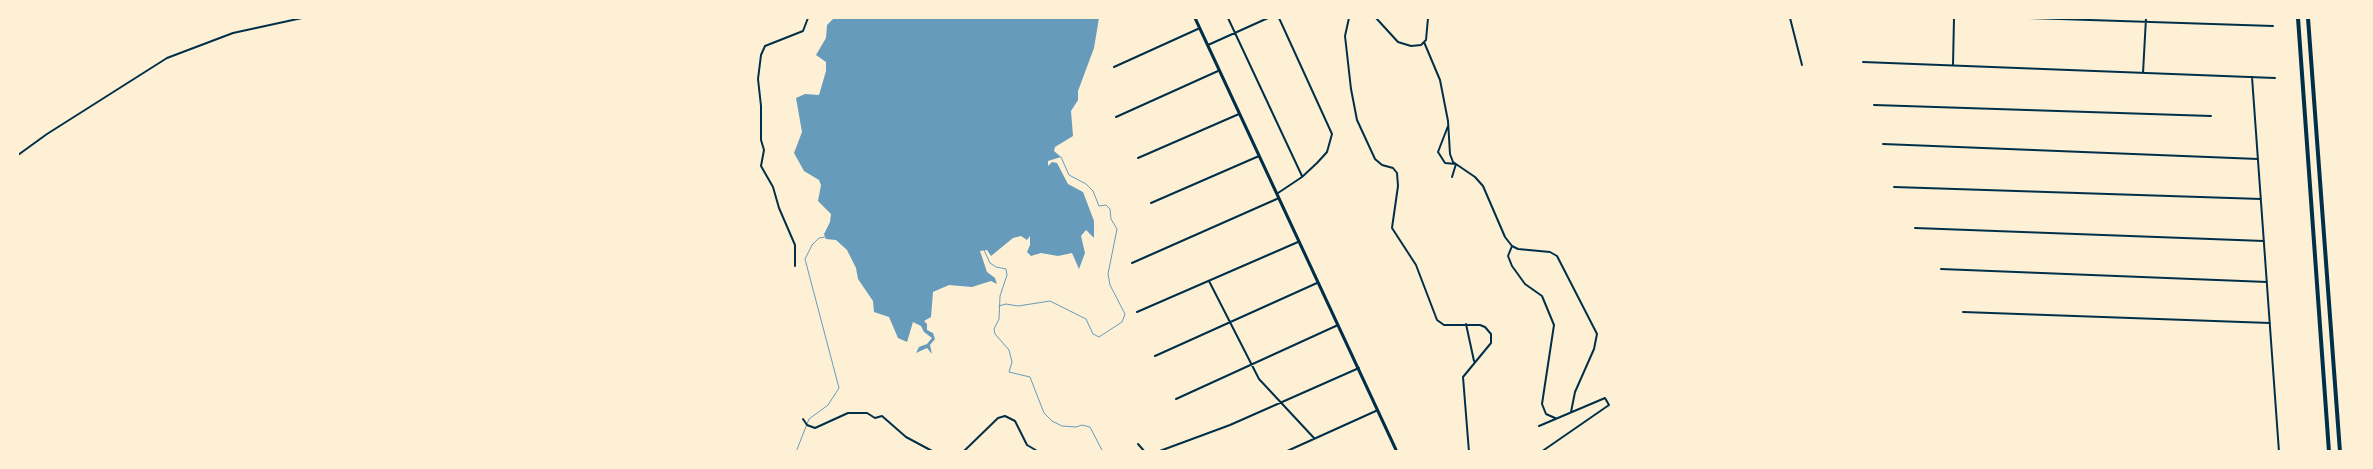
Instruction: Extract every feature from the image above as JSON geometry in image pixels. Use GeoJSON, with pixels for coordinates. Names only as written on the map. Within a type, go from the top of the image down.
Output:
{"type":"FeatureCollection","features":[{"type":"Feature","properties":{"kind":"highway"},"geometry":{"type":"LineString","coordinates":[[2298,18],[2329,452]]}},
{"type":"Feature","properties":{"kind":"highway"},"geometry":{"type":"LineString","coordinates":[[2308,18],[2340,452]]}},
{"type":"Feature","properties":{"kind":"main road"},"geometry":{"type":"LineString","coordinates":[[1195,18],[1397,452]]}},
{"type":"Feature","properties":{"kind":"street"},"geometry":{"type":"LineString","coordinates":[[18,155],[47,134],[167,58],[233,33],[302,18]]}},
{"type":"Feature","properties":{"kind":"street"},"geometry":{"type":"LineString","coordinates":[[795,266],[794,245],[779,208],[773,187],[761,166],[764,150],[761,140],[761,106],[758,79],[761,55],[765,46],[803,31],[808,18]]}},
{"type":"Feature","properties":{"kind":"street"},"geometry":{"type":"LineString","coordinates":[[1228,18],[1302,177]]}},
{"type":"Feature","properties":{"kind":"street"},"geometry":{"type":"LineString","coordinates":[[1208,46],[1268,18]]}},
{"type":"Feature","properties":{"kind":"street"},"geometry":{"type":"LineString","coordinates":[[1278,193],[1302,177],[1327,152],[1332,130],[1279,18]]}},
{"type":"Feature","properties":{"kind":"street"},"geometry":{"type":"LineString","coordinates":[[1349,18],[1345,36],[1351,89],[1357,120],[1375,159],[1382,165],[1394,168],[1397,173],[1398,186],[1392,228],[1416,265],[1437,320],[1444,325],[1466,324],[1485,327],[1491,334],[1491,343],[1463,376],[1469,452]]}},
{"type":"Feature","properties":{"kind":"street"},"geometry":{"type":"LineString","coordinates":[[1376,18],[1398,42],[1411,46],[1421,45],[1427,38],[1428,18]]}},
{"type":"Feature","properties":{"kind":"street"},"geometry":{"type":"LineString","coordinates":[[1790,18],[1802,65]]}},
{"type":"Feature","properties":{"kind":"street"},"geometry":{"type":"LineString","coordinates":[[1953,65],[1954,18]]}},
{"type":"Feature","properties":{"kind":"street"},"geometry":{"type":"LineString","coordinates":[[2029,18],[2273,26]]}},
{"type":"Feature","properties":{"kind":"street"},"geometry":{"type":"LineString","coordinates":[[2143,73],[2146,18]]}},
{"type":"Feature","properties":{"kind":"street"},"geometry":{"type":"LineString","coordinates":[[1114,67],[1200,28]]}},
{"type":"Feature","properties":{"kind":"street"},"geometry":{"type":"LineString","coordinates":[[1424,42],[1440,80],[1448,126],[1450,154],[1456,164],[1475,177],[1483,186],[1505,237],[1512,246],[1518,249],[1550,252],[1557,256],[1597,334],[1594,349],[1575,392],[1571,412]]}},
{"type":"Feature","properties":{"kind":"street"},"geometry":{"type":"LineString","coordinates":[[1863,62],[2276,78]]}},
{"type":"Feature","properties":{"kind":"street"},"geometry":{"type":"LineString","coordinates":[[1116,117],[1220,70]]}},
{"type":"Feature","properties":{"kind":"street"},"geometry":{"type":"LineString","coordinates":[[2252,77],[2279,452]]}},
{"type":"Feature","properties":{"kind":"street"},"geometry":{"type":"LineString","coordinates":[[1874,105],[2211,116]]}},
{"type":"Feature","properties":{"kind":"street"},"geometry":{"type":"LineString","coordinates":[[1138,158],[1240,113]]}},
{"type":"Feature","properties":{"kind":"street"},"geometry":{"type":"LineString","coordinates":[[1448,126],[1442,137],[1438,154],[1448,164],[1456,164]]}},
{"type":"Feature","properties":{"kind":"street"},"geometry":{"type":"LineString","coordinates":[[1883,144],[2258,159]]}},
{"type":"Feature","properties":{"kind":"street"},"geometry":{"type":"LineString","coordinates":[[1151,203],[1260,156]]}},
{"type":"Feature","properties":{"kind":"street"},"geometry":{"type":"LineString","coordinates":[[1452,177],[1456,164]]}},
{"type":"Feature","properties":{"kind":"street"},"geometry":{"type":"LineString","coordinates":[[1894,187],[2261,199]]}},
{"type":"Feature","properties":{"kind":"street"},"geometry":{"type":"LineString","coordinates":[[1132,263],[1280,198]]}},
{"type":"Feature","properties":{"kind":"street"},"geometry":{"type":"LineString","coordinates":[[1915,228],[2264,240]]}},
{"type":"Feature","properties":{"kind":"street"},"geometry":{"type":"LineString","coordinates":[[1138,312],[1300,241]]}},
{"type":"Feature","properties":{"kind":"street"},"geometry":{"type":"LineString","coordinates":[[1512,246],[1508,256],[1512,266],[1525,284],[1542,296],[1554,325],[1542,404],[1546,414],[1555,418]]}},
{"type":"Feature","properties":{"kind":"street"},"geometry":{"type":"LineString","coordinates":[[1941,269],[2267,282]]}},
{"type":"Feature","properties":{"kind":"street"},"geometry":{"type":"LineString","coordinates":[[1209,281],[1259,379],[1314,438]]}},
{"type":"Feature","properties":{"kind":"street"},"geometry":{"type":"LineString","coordinates":[[1155,356],[1319,282]]}},
{"type":"Feature","properties":{"kind":"street"},"geometry":{"type":"LineString","coordinates":[[1963,312],[2270,323]]}},
{"type":"Feature","properties":{"kind":"street"},"geometry":{"type":"LineString","coordinates":[[1466,324],[1474,361]]}},
{"type":"Feature","properties":{"kind":"street"},"geometry":{"type":"LineString","coordinates":[[1176,399],[1339,325]]}},
{"type":"Feature","properties":{"kind":"street"},"geometry":{"type":"LineString","coordinates":[[1157,452],[1230,425],[1359,368]]}},
{"type":"Feature","properties":{"kind":"street"},"geometry":{"type":"LineString","coordinates":[[1539,426],[1605,398],[1609,405],[1541,452]]}},
{"type":"Feature","properties":{"kind":"street"},"geometry":{"type":"LineString","coordinates":[[1285,452],[1378,410]]}},
{"type":"Feature","properties":{"kind":"street"},"geometry":{"type":"LineString","coordinates":[[802,419],[807,425],[815,428],[848,413],[867,413],[875,418],[882,416],[906,437],[934,452]]}},
{"type":"Feature","properties":{"kind":"street"},"geometry":{"type":"LineString","coordinates":[[963,452],[998,418],[1005,416],[1015,421],[1027,445],[1038,452]]}},
{"type":"Feature","properties":{"kind":"street"},"geometry":{"type":"LineString","coordinates":[[1138,444],[1145,452]]}},
{"type":"Feature","properties":{"kind":"water"},"geometry":{"type":"Polygon","coordinates":[[[834,18],[1099,18],[1094,48],[1078,91],[1078,100],[1071,111],[1073,136],[1055,147],[1054,151],[1061,157],[1048,161],[1048,166],[1052,162],[1057,163],[1068,184],[1083,192],[1094,221],[1094,238],[1086,230],[1081,236],[1085,253],[1079,269],[1072,253],[1058,256],[1041,253],[1031,256],[1027,252],[1030,245],[1030,236],[1027,240],[1021,236],[1013,238],[991,256],[987,250],[980,251],[987,272],[995,278],[997,284],[991,281],[972,287],[949,285],[933,292],[931,317],[924,321],[927,324],[927,330],[933,333],[935,339],[930,345],[932,354],[927,348],[916,353],[919,347],[927,344],[932,338],[924,332],[921,326],[913,322],[907,342],[898,338],[889,317],[874,312],[873,301],[858,279],[856,268],[847,250],[836,240],[826,239],[824,234],[830,222],[831,214],[818,201],[821,185],[819,180],[804,171],[794,153],[802,132],[796,98],[805,94],[819,95],[826,71],[826,62],[816,55],[826,38],[827,25],[834,18]]]}},
{"type":"Feature","properties":{"kind":"waterway"},"geometry":{"type":"LineString","coordinates":[[999,306],[1006,304],[1018,306],[1050,301],[1086,319],[1093,334],[1099,337],[1122,322],[1125,314],[1110,285],[1108,274],[1117,229],[1111,219],[1110,209],[1106,205],[1099,206],[1093,191],[1086,184],[1069,175],[1061,157]]}},
{"type":"Feature","properties":{"kind":"waterway"},"geometry":{"type":"LineString","coordinates":[[796,452],[809,419],[828,405],[839,388],[805,259],[812,245],[819,238],[825,237]]}},
{"type":"Feature","properties":{"kind":"waterway"},"geometry":{"type":"LineString","coordinates":[[984,250],[990,263],[996,267],[1006,269],[1007,275],[1000,296],[999,319],[994,329],[995,334],[1009,350],[1012,362],[1009,372],[1030,377],[1044,413],[1052,421],[1062,426],[1076,427],[1082,425],[1090,427],[1103,452]]}}]}
